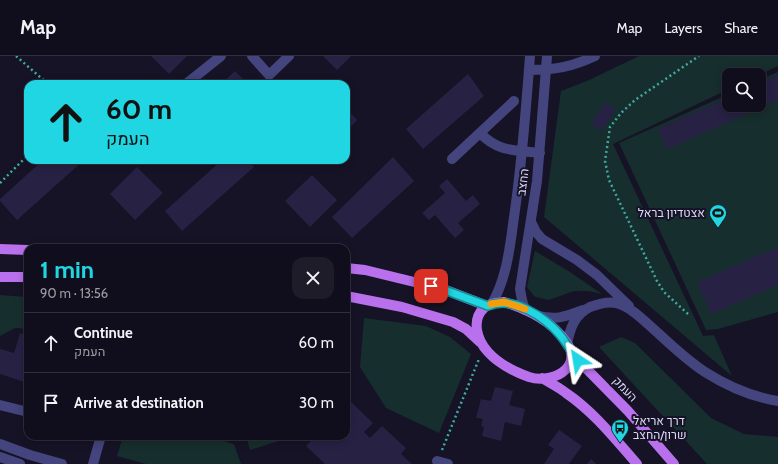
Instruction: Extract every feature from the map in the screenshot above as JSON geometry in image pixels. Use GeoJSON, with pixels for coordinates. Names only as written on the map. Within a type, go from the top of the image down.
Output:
{"type":"FeatureCollection","features":[{"type":"Feature","properties":{"kind":"main road"},"geometry":{"type":"LineString","coordinates":[[0,249],[24,250]]}},
{"type":"Feature","properties":{"kind":"main road"},"geometry":{"type":"LineString","coordinates":[[350,269],[379,273],[442,289],[489,305]]}},
{"type":"Feature","properties":{"kind":"main road"},"geometry":{"type":"LineString","coordinates":[[0,276],[24,277]]}},
{"type":"Feature","properties":{"kind":"main road"},"geometry":{"type":"LineString","coordinates":[[350,297],[402,307],[453,322],[466,329],[499,362],[530,377],[553,378],[566,369],[570,361],[569,348],[550,324],[525,310],[504,302],[489,305],[484,308],[478,316],[476,326],[478,335],[483,345]]}},
{"type":"Feature","properties":{"kind":"main road","name":"העמק"},"geometry":{"type":"LineString","coordinates":[[569,348],[628,411],[674,464]]}},
{"type":"Feature","properties":{"kind":"main road"},"geometry":{"type":"LineString","coordinates":[[542,378],[566,393],[581,405],[608,431],[637,464]]}},
{"type":"Feature","properties":{"kind":"street"},"geometry":{"type":"LineString","coordinates":[[191,80],[221,56]]}},
{"type":"Feature","properties":{"kind":"street"},"geometry":{"type":"LineString","coordinates":[[252,56],[270,75],[290,56]]}},
{"type":"Feature","properties":{"kind":"street","name":"החצב"},"geometry":{"type":"LineString","coordinates":[[489,305],[500,288],[506,263],[520,179],[530,56]]}},
{"type":"Feature","properties":{"kind":"street","name":"החצב"},"geometry":{"type":"LineString","coordinates":[[525,310],[520,289],[540,153],[547,56]]}},
{"type":"Feature","properties":{"kind":"street"},"geometry":{"type":"LineString","coordinates":[[577,56],[582,58],[595,56]]}},
{"type":"Feature","properties":{"kind":"street"},"geometry":{"type":"LineString","coordinates":[[529,70],[546,70],[566,67],[595,56]]}},
{"type":"Feature","properties":{"kind":"street"},"geometry":{"type":"LineString","coordinates":[[452,159],[514,101]]}},
{"type":"Feature","properties":{"kind":"street"},"geometry":{"type":"LineString","coordinates":[[480,133],[496,146],[505,149],[540,153]]}},
{"type":"Feature","properties":{"kind":"street"},"geometry":{"type":"LineString","coordinates":[[531,222],[536,232],[542,239],[577,260],[597,275],[642,319],[681,354],[705,372],[734,388],[778,401]]}},
{"type":"Feature","properties":{"kind":"street"},"geometry":{"type":"LineString","coordinates":[[537,316],[551,319],[560,318],[595,305],[617,303],[629,309],[642,319]]}},
{"type":"Feature","properties":{"kind":"street"},"geometry":{"type":"LineString","coordinates":[[569,348],[569,331],[579,314],[586,309]]}},
{"type":"Feature","properties":{"kind":"street"},"geometry":{"type":"LineString","coordinates":[[0,405],[24,411]]}},
{"type":"Feature","properties":{"kind":"street"},"geometry":{"type":"LineString","coordinates":[[93,464],[100,440]]}},
{"type":"Feature","properties":{"kind":"street"},"geometry":{"type":"LineString","coordinates":[[0,444],[30,455],[62,464]]}},
{"type":"Feature","properties":{"kind":"street"},"geometry":{"type":"LineString","coordinates":[[0,457],[20,464]]}},
{"type":"Feature","properties":{"kind":"street"},"geometry":{"type":"LineString","coordinates":[[438,461],[448,464]]}},
{"type":"Feature","properties":{"kind":"path"},"geometry":{"type":"LineString","coordinates":[[16,56],[43,80]]}},
{"type":"Feature","properties":{"kind":"path"},"geometry":{"type":"LineString","coordinates":[[688,314],[664,292],[657,281],[609,180],[605,161],[610,127],[621,113],[635,100],[699,56]]}},
{"type":"Feature","properties":{"kind":"path"},"geometry":{"type":"LineString","coordinates":[[0,183],[24,159]]}},
{"type":"Feature","properties":{"kind":"path"},"geometry":{"type":"LineString","coordinates":[[438,461],[483,345]]}},
{"type":"Feature","properties":{"kind":"green space"},"geometry":{"type":"Polygon","coordinates":[[[639,56],[778,56],[778,66],[766,72],[766,68],[722,68],[722,92],[613,144],[703,336],[714,335],[732,376],[544,217],[561,91],[587,81],[639,56]]]}},
{"type":"Feature","properties":{"kind":"green space","name":"אצטדיון בראל"},"geometry":{"type":"Polygon","coordinates":[[[778,72],[778,312],[718,329],[706,330],[619,143],[722,97],[722,112],[766,112],[766,77],[778,72]]]}},
{"type":"Feature","properties":{"kind":"green space"},"geometry":{"type":"Polygon","coordinates":[[[535,251],[570,272],[602,294],[588,291],[574,291],[549,300],[535,297],[527,287],[535,251]]]}},
{"type":"Feature","properties":{"kind":"green space"},"geometry":{"type":"Polygon","coordinates":[[[0,295],[24,297],[24,329],[15,328],[0,336],[0,295]]]}},
{"type":"Feature","properties":{"kind":"green space"},"geometry":{"type":"Polygon","coordinates":[[[364,318],[426,326],[450,337],[471,354],[439,433],[386,408],[360,367],[364,318]]]}},
{"type":"Feature","properties":{"kind":"green space"},"geometry":{"type":"Polygon","coordinates":[[[621,337],[635,343],[711,418],[744,434],[778,437],[778,464],[707,464],[599,347],[621,337]]]}},
{"type":"Feature","properties":{"kind":"green space"},"geometry":{"type":"Polygon","coordinates":[[[122,440],[220,440],[234,444],[241,464],[146,464],[117,456],[122,440]]]}},
{"type":"Feature","properties":{"kind":"green space"},"geometry":{"type":"Polygon","coordinates":[[[247,440],[282,440],[250,450],[247,440]]]}},
{"type":"Feature","properties":{"kind":"building"},"geometry":{"type":"Polygon","coordinates":[[[151,56],[187,56],[169,74],[151,56]]]}},
{"type":"Feature","properties":{"kind":"building"},"geometry":{"type":"Polygon","coordinates":[[[323,56],[351,56],[337,70],[323,56]]]}},
{"type":"Feature","properties":{"kind":"building"},"geometry":{"type":"Polygon","coordinates":[[[235,71],[244,80],[225,80],[235,71]]]}},
{"type":"Feature","properties":{"kind":"building"},"geometry":{"type":"Polygon","coordinates":[[[468,74],[484,96],[423,149],[406,129],[468,74]]]}},
{"type":"Feature","properties":{"kind":"building"},"geometry":{"type":"Polygon","coordinates":[[[778,75],[778,100],[766,105],[766,81],[778,75]]]}},
{"type":"Feature","properties":{"kind":"building"},"geometry":{"type":"Polygon","coordinates":[[[722,100],[722,112],[751,112],[667,149],[658,129],[722,100]]]}},
{"type":"Feature","properties":{"kind":"building"},"geometry":{"type":"Polygon","coordinates":[[[606,102],[616,110],[601,131],[591,123],[606,102]]]}},
{"type":"Feature","properties":{"kind":"building"},"geometry":{"type":"Polygon","coordinates":[[[350,112],[357,120],[350,128],[350,112]]]}},
{"type":"Feature","properties":{"kind":"building"},"geometry":{"type":"Polygon","coordinates":[[[393,157],[414,181],[352,238],[332,217],[393,157]]]}},
{"type":"Feature","properties":{"kind":"building"},"geometry":{"type":"Polygon","coordinates":[[[39,164],[80,164],[17,220],[0,201],[0,199],[39,164]]]}},
{"type":"Feature","properties":{"kind":"building"},"geometry":{"type":"Polygon","coordinates":[[[218,164],[251,164],[254,167],[182,231],[165,211],[218,164]]]}},
{"type":"Feature","properties":{"kind":"building"},"geometry":{"type":"Polygon","coordinates":[[[137,167],[163,193],[135,220],[110,194],[137,167]]]}},
{"type":"Feature","properties":{"kind":"building"},"geometry":{"type":"Polygon","coordinates":[[[312,175],[337,200],[310,227],[285,201],[312,175]]]}},
{"type":"Feature","properties":{"kind":"building"},"geometry":{"type":"Polygon","coordinates":[[[447,179],[466,201],[473,195],[480,204],[458,223],[464,230],[455,238],[435,215],[429,220],[422,213],[445,193],[439,186],[447,179]]]}},
{"type":"Feature","properties":{"kind":"building"},"geometry":{"type":"Polygon","coordinates":[[[778,247],[778,285],[711,314],[697,282],[778,247]]]}},
{"type":"Feature","properties":{"kind":"building"},"geometry":{"type":"Polygon","coordinates":[[[20,333],[24,334],[24,382],[0,374],[0,349],[14,353],[20,333]]]}},
{"type":"Feature","properties":{"kind":"building"},"geometry":{"type":"Polygon","coordinates":[[[495,387],[513,391],[509,405],[525,409],[521,426],[505,422],[501,441],[482,436],[484,427],[481,426],[483,419],[476,418],[481,399],[491,401],[495,387]]]}},
{"type":"Feature","properties":{"kind":"building"},"geometry":{"type":"Polygon","coordinates":[[[350,401],[373,423],[364,432],[370,438],[382,426],[406,448],[401,454],[412,464],[325,464],[306,446],[312,440],[350,440],[350,401]]]}},
{"type":"Feature","properties":{"kind":"building"},"geometry":{"type":"Polygon","coordinates":[[[559,430],[582,446],[569,464],[544,464],[554,449],[548,445],[559,430]]]}},
{"type":"Feature","properties":{"kind":"building"},"geometry":{"type":"Polygon","coordinates":[[[591,459],[596,464],[587,464],[591,459]]]}},
{"type":"Feature","properties":{"kind":"slow traffic"},"geometry":{"type":"LineString","coordinates":[[491,304],[504,302],[525,309]]}},
{"type":"Feature","properties":{"kind":"place","name":"אצטדיון בראל"},"geometry":{"type":"Point","coordinates":[718,228]}},
{"type":"Feature","properties":{"kind":"place","name":"דרך אריאל שרון/החצב"},"geometry":{"type":"Point","coordinates":[620,443]}},
{"type":"Feature","properties":{"kind":"route"},"geometry":{"type":"LineString","coordinates":[[431,286],[488,306],[494,303],[504,302],[521,307],[550,324],[567,344],[571,353],[578,360]]}}]}
